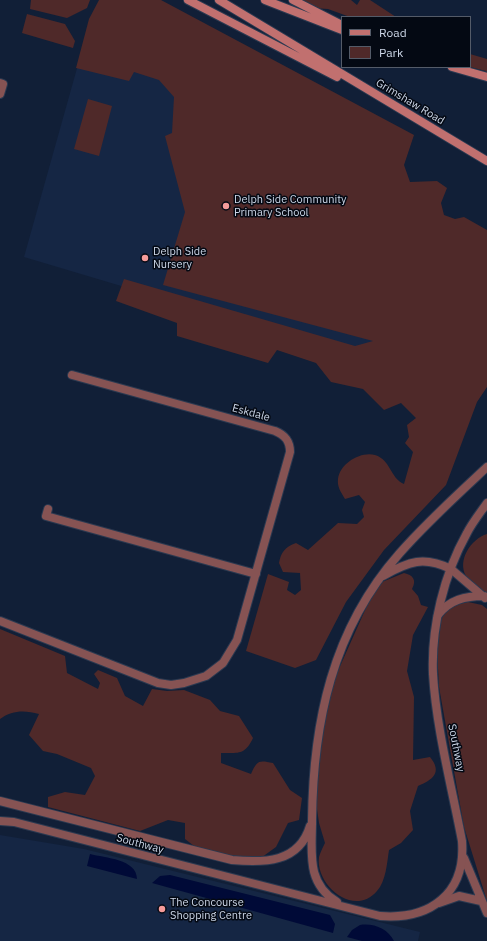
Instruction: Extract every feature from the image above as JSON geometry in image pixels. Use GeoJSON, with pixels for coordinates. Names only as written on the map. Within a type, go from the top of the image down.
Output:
{"type":"FeatureCollection","features":[{"type":"Feature","properties":{"kind":"main road"},"geometry":{"type":"LineString","coordinates":[[188,0],[412,116]]}},
{"type":"Feature","properties":{"kind":"main road","name":"Grimshaw Road"},"geometry":{"type":"LineString","coordinates":[[219,0],[487,161]]}},
{"type":"Feature","properties":{"kind":"main road"},"geometry":{"type":"LineString","coordinates":[[265,0],[341,30]]}},
{"type":"Feature","properties":{"kind":"main road"},"geometry":{"type":"LineString","coordinates":[[294,0],[341,25]]}},
{"type":"Feature","properties":{"kind":"main road"},"geometry":{"type":"LineString","coordinates":[[456,68],[487,77]]}},
{"type":"Feature","properties":{"kind":"street"},"geometry":{"type":"LineString","coordinates":[[0,83],[3,84],[0,94]]}},
{"type":"Feature","properties":{"kind":"street","name":"Eskdale"},"geometry":{"type":"LineString","coordinates":[[0,621],[138,676],[158,683],[171,685],[184,684],[206,676],[223,663],[231,652],[241,626],[290,452],[288,440],[285,436],[275,431],[72,375]]}},
{"type":"Feature","properties":{"kind":"street","name":"Southway"},"geometry":{"type":"LineString","coordinates":[[345,907],[328,896],[318,885],[312,860],[312,791],[320,721],[334,665],[360,608],[398,554],[444,506],[487,467]]}},
{"type":"Feature","properties":{"kind":"street","name":"Southway"},"geometry":{"type":"LineString","coordinates":[[0,821],[14,822],[151,859],[380,916],[397,918],[426,911],[437,903],[457,880],[464,858],[436,702],[433,672],[438,616],[451,569],[466,534],[487,503]]}},
{"type":"Feature","properties":{"kind":"street"},"geometry":{"type":"LineString","coordinates":[[48,509],[46,516],[256,574]]}},
{"type":"Feature","properties":{"kind":"street"},"geometry":{"type":"LineString","coordinates":[[379,579],[398,568],[420,560],[431,561],[451,569],[485,598]]}},
{"type":"Feature","properties":{"kind":"street"},"geometry":{"type":"LineString","coordinates":[[438,616],[447,605],[457,600],[470,596],[485,598]]}},
{"type":"Feature","properties":{"kind":"street","name":"Southway"},"geometry":{"type":"LineString","coordinates":[[0,801],[232,860],[253,862],[274,861],[291,853],[305,839],[312,820]]}},
{"type":"Feature","properties":{"kind":"street"},"geometry":{"type":"LineString","coordinates":[[464,858],[480,901],[487,913]]}},
{"type":"Feature","properties":{"kind":"street"},"geometry":{"type":"LineString","coordinates":[[437,903],[459,896],[480,901]]}},
{"type":"Feature","properties":{"kind":"shaded area","name":"Delph Side Community Primary School"},"geometry":{"type":"Polygon","coordinates":[[[90,22],[337,123],[390,357],[148,294],[24,257],[90,22]]]}},
{"type":"Feature","properties":{"kind":"shaded area"},"geometry":{"type":"Polygon","coordinates":[[[0,835],[84,849],[420,932],[418,941],[0,941],[0,835]]]}},
{"type":"Feature","properties":{"kind":"shaded area"},"geometry":{"type":"Polygon","coordinates":[[[90,854],[119,860],[126,863],[136,872],[137,879],[87,866],[90,854]]]}},
{"type":"Feature","properties":{"kind":"shaded area"},"geometry":{"type":"Polygon","coordinates":[[[170,875],[330,915],[335,924],[333,933],[152,883],[160,876],[170,875]]]}},
{"type":"Feature","properties":{"kind":"shaded area"},"geometry":{"type":"Polygon","coordinates":[[[360,925],[370,925],[380,928],[388,933],[394,941],[362,941],[347,937],[352,930],[360,925]]]}},
{"type":"Feature","properties":{"kind":"green space"},"geometry":{"type":"Polygon","coordinates":[[[31,0],[90,0],[87,8],[67,18],[30,9],[31,0]]]}},
{"type":"Feature","properties":{"kind":"green space"},"geometry":{"type":"Polygon","coordinates":[[[99,0],[161,0],[414,135],[404,165],[410,182],[437,181],[447,188],[441,203],[444,215],[455,219],[464,217],[487,230],[487,387],[477,402],[446,485],[384,550],[346,602],[316,660],[295,668],[246,651],[268,574],[289,582],[287,590],[295,595],[301,590],[300,573],[283,572],[279,563],[284,550],[296,543],[308,550],[338,523],[357,524],[364,517],[362,510],[365,502],[359,495],[345,499],[338,485],[340,473],[347,463],[364,455],[375,455],[380,457],[388,465],[396,478],[404,484],[413,452],[405,443],[409,437],[407,425],[416,418],[401,403],[384,410],[363,389],[331,382],[316,363],[277,350],[268,363],[177,336],[177,323],[116,301],[124,279],[355,346],[373,341],[163,285],[185,212],[165,136],[172,133],[174,97],[159,80],[134,72],[129,81],[76,68],[89,19],[99,0]]]}},
{"type":"Feature","properties":{"kind":"green space"},"geometry":{"type":"Polygon","coordinates":[[[297,0],[351,0],[357,5],[360,0],[370,0],[394,16],[347,16],[328,9],[312,8],[297,0]]]}},
{"type":"Feature","properties":{"kind":"green space"},"geometry":{"type":"Polygon","coordinates":[[[27,14],[65,24],[75,41],[73,48],[22,33],[27,14]]]}},
{"type":"Feature","properties":{"kind":"green space"},"geometry":{"type":"Polygon","coordinates":[[[471,54],[487,59],[487,73],[486,71],[471,67],[471,54]]]}},
{"type":"Feature","properties":{"kind":"green space"},"geometry":{"type":"Polygon","coordinates":[[[88,99],[112,106],[99,156],[74,149],[88,99]]]}},
{"type":"Feature","properties":{"kind":"green space"},"geometry":{"type":"Polygon","coordinates":[[[487,534],[487,594],[468,579],[463,563],[464,557],[471,545],[476,540],[487,534]]]}},
{"type":"Feature","properties":{"kind":"green space"},"geometry":{"type":"Polygon","coordinates":[[[404,573],[413,578],[414,583],[412,589],[418,596],[421,605],[428,607],[413,635],[407,671],[414,697],[413,760],[430,757],[436,767],[436,772],[428,781],[418,786],[410,811],[413,830],[401,843],[389,850],[386,872],[380,887],[368,898],[358,901],[347,899],[338,895],[323,878],[319,868],[319,857],[325,843],[319,823],[315,795],[326,709],[337,673],[370,599],[382,582],[404,573]]]}},
{"type":"Feature","properties":{"kind":"green space"},"geometry":{"type":"Polygon","coordinates":[[[468,602],[482,605],[487,609],[487,901],[464,827],[439,687],[437,650],[441,619],[447,610],[454,605],[468,602]]]}},
{"type":"Feature","properties":{"kind":"green space"},"geometry":{"type":"Polygon","coordinates":[[[0,629],[65,656],[67,673],[98,689],[100,683],[94,674],[98,670],[117,678],[125,696],[143,706],[152,689],[167,691],[184,690],[210,700],[220,711],[239,716],[253,738],[247,748],[241,752],[221,753],[221,763],[251,774],[255,766],[261,761],[273,763],[290,790],[302,798],[299,820],[288,823],[276,847],[258,860],[231,858],[198,849],[185,839],[185,823],[168,820],[140,831],[48,807],[48,797],[65,792],[85,795],[95,776],[91,768],[57,754],[43,751],[29,735],[39,714],[14,712],[0,719],[0,629]]]}},
{"type":"Feature","properties":{"kind":"place","name":"Delph Side Community Primary School"},"geometry":{"type":"Point","coordinates":[226,206]}},
{"type":"Feature","properties":{"kind":"place","name":"Delph Side Nursery"},"geometry":{"type":"Point","coordinates":[145,258]}},
{"type":"Feature","properties":{"kind":"place","name":"The Concourse Shopping Centre"},"geometry":{"type":"Point","coordinates":[162,909]}}]}
